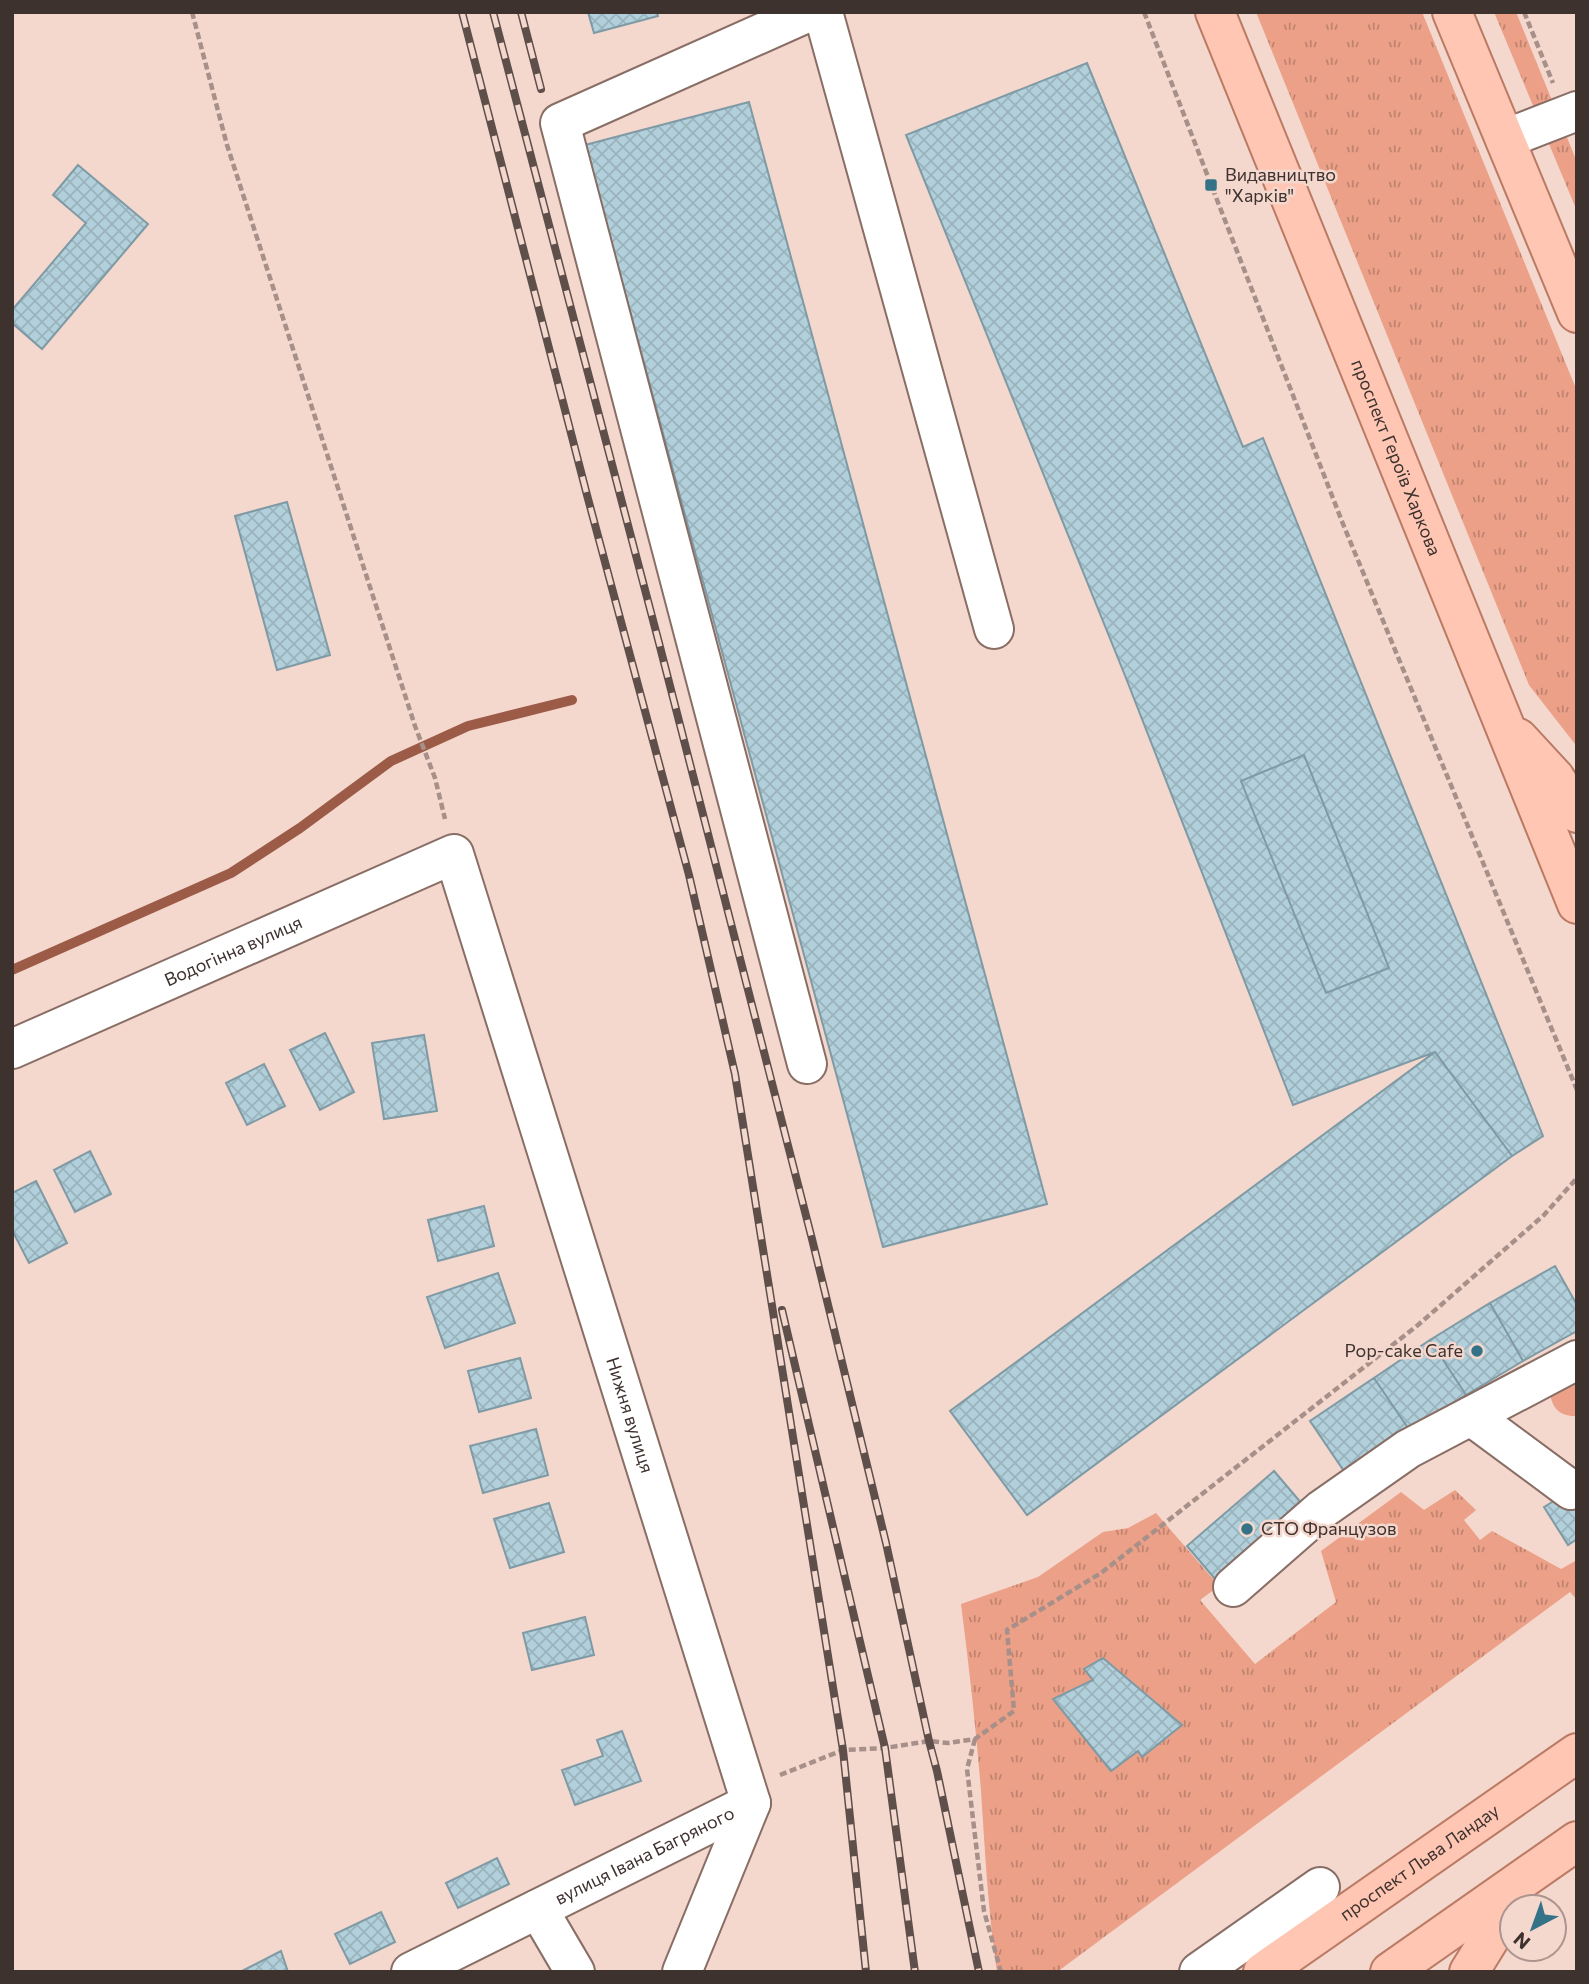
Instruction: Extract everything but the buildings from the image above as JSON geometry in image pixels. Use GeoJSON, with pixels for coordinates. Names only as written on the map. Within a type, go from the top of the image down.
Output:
{"type":"FeatureCollection","features":[{"type":"Feature","properties":{"kind":"main road","name":"проспект Героїв Харкова"},"geometry":{"type":"LineString","coordinates":[[1215,12],[1577,904]]}},
{"type":"Feature","properties":{"kind":"main road"},"geometry":{"type":"LineString","coordinates":[[1452,12],[1577,313]]}},
{"type":"Feature","properties":{"kind":"main road"},"geometry":{"type":"LineString","coordinates":[[1503,722],[1555,778],[1577,813]]}},
{"type":"Feature","properties":{"kind":"main road"},"geometry":{"type":"LineString","coordinates":[[1503,722],[1553,802],[1577,853]]}},
{"type":"Feature","properties":{"kind":"main road","name":"проспект Льва Ландау"},"geometry":{"type":"LineString","coordinates":[[1263,1972],[1577,1753]]}},
{"type":"Feature","properties":{"kind":"main road"},"geometry":{"type":"LineString","coordinates":[[1390,1972],[1577,1841]]}},
{"type":"Feature","properties":{"kind":"main road"},"geometry":{"type":"LineString","coordinates":[[1469,1972],[1495,1930],[1519,1881]]}},
{"type":"Feature","properties":{"kind":"street"},"geometry":{"type":"LineString","coordinates":[[807,1064],[560,123],[809,12]]}},
{"type":"Feature","properties":{"kind":"street"},"geometry":{"type":"LineString","coordinates":[[823,12],[994,629]]}},
{"type":"Feature","properties":{"kind":"street"},"geometry":{"type":"LineString","coordinates":[[1505,139],[1571,113]]}},
{"type":"Feature","properties":{"kind":"street","name":"Водогінна вулиця"},"geometry":{"type":"LineString","coordinates":[[12,1049],[454,854]]}},
{"type":"Feature","properties":{"kind":"street","name":"Нижня вулиця"},"geometry":{"type":"LineString","coordinates":[[454,854],[749,1795]]}},
{"type":"Feature","properties":{"kind":"street"},"geometry":{"type":"LineString","coordinates":[[1233,1587],[1321,1510],[1408,1449],[1577,1360]]}},
{"type":"Feature","properties":{"kind":"street"},"geometry":{"type":"LineString","coordinates":[[1471,1416],[1571,1490]]}},
{"type":"Feature","properties":{"kind":"street"},"geometry":{"type":"LineString","coordinates":[[682,1972],[749,1795]]}},
{"type":"Feature","properties":{"kind":"street","name":"вулиця Івана Багряного"},"geometry":{"type":"LineString","coordinates":[[411,1972],[538,1909],[749,1795]]}},
{"type":"Feature","properties":{"kind":"street"},"geometry":{"type":"LineString","coordinates":[[1199,1972],[1320,1887]]}},
{"type":"Feature","properties":{"kind":"street","name":"вулиця Івана Багряного"},"geometry":{"type":"LineString","coordinates":[[538,1909],[575,1972]]}},
{"type":"Feature","properties":{"kind":"path"},"geometry":{"type":"LineString","coordinates":[[192,12],[227,145],[415,726],[435,778],[454,854]]}},
{"type":"Feature","properties":{"kind":"path"},"geometry":{"type":"LineString","coordinates":[[1144,12],[1343,524],[1577,1090]]}},
{"type":"Feature","properties":{"kind":"path"},"geometry":{"type":"LineString","coordinates":[[1524,12],[1571,113]]}},
{"type":"Feature","properties":{"kind":"path"},"geometry":{"type":"LineString","coordinates":[[749,1795],[843,1750],[885,1748],[929,1741],[948,1743],[975,1740],[1014,1711],[1007,1630],[1101,1573],[1418,1325],[1544,1215],[1577,1178]]}},
{"type":"Feature","properties":{"kind":"path"},"geometry":{"type":"LineString","coordinates":[[975,1740],[967,1769],[984,1911],[1001,1972]]}},
{"type":"Feature","properties":{"kind":"green space"},"geometry":{"type":"Polygon","coordinates":[[[1256,12],[1422,12],[1577,391],[1577,750],[1529,685],[1256,12]]]}},
{"type":"Feature","properties":{"kind":"green space"},"geometry":{"type":"Polygon","coordinates":[[[1494,12],[1516,12],[1577,162],[1577,211],[1494,12]]]}},
{"type":"Feature","properties":{"kind":"green space"},"geometry":{"type":"Polygon","coordinates":[[[1577,1374],[1577,1416],[1565,1415],[1554,1406],[1550,1391],[1577,1374]]]}},
{"type":"Feature","properties":{"kind":"green space"},"geometry":{"type":"Polygon","coordinates":[[[1455,1490],[1476,1510],[1464,1520],[1480,1540],[1492,1531],[1561,1569],[1577,1560],[1577,1600],[1570,1592],[1057,1972],[997,1972],[977,1744],[961,1604],[1038,1577],[1103,1532],[1128,1528],[1156,1513],[1219,1586],[1200,1600],[1255,1664],[1336,1602],[1321,1551],[1401,1492],[1424,1510],[1455,1490]]]}},
{"type":"Feature","properties":{"kind":"waterway"},"geometry":{"type":"LineString","coordinates":[[12,970],[231,873],[300,828],[391,761],[468,726],[572,700]]}},
{"type":"Feature","properties":{"kind":"railway"},"geometry":{"type":"LineString","coordinates":[[462,12],[689,875],[735,1074],[843,1750],[866,1972]]}},
{"type":"Feature","properties":{"kind":"railway"},"geometry":{"type":"LineString","coordinates":[[493,12],[812,1239],[886,1543],[979,1972]]}},
{"type":"Feature","properties":{"kind":"railway"},"geometry":{"type":"LineString","coordinates":[[521,12],[541,89]]}},
{"type":"Feature","properties":{"kind":"railway"},"geometry":{"type":"LineString","coordinates":[[782,1310],[885,1748],[915,1972]]}},
{"type":"Feature","properties":{"kind":"place","name":"Видавництво \"Харків\""},"geometry":{"type":"Point","coordinates":[1211,185]}},
{"type":"Feature","properties":{"kind":"place","name":"Pop-cake Cafe"},"geometry":{"type":"Point","coordinates":[1477,1351]}},
{"type":"Feature","properties":{"kind":"place","name":"СТО Французов"},"geometry":{"type":"Point","coordinates":[1247,1529]}}]}
